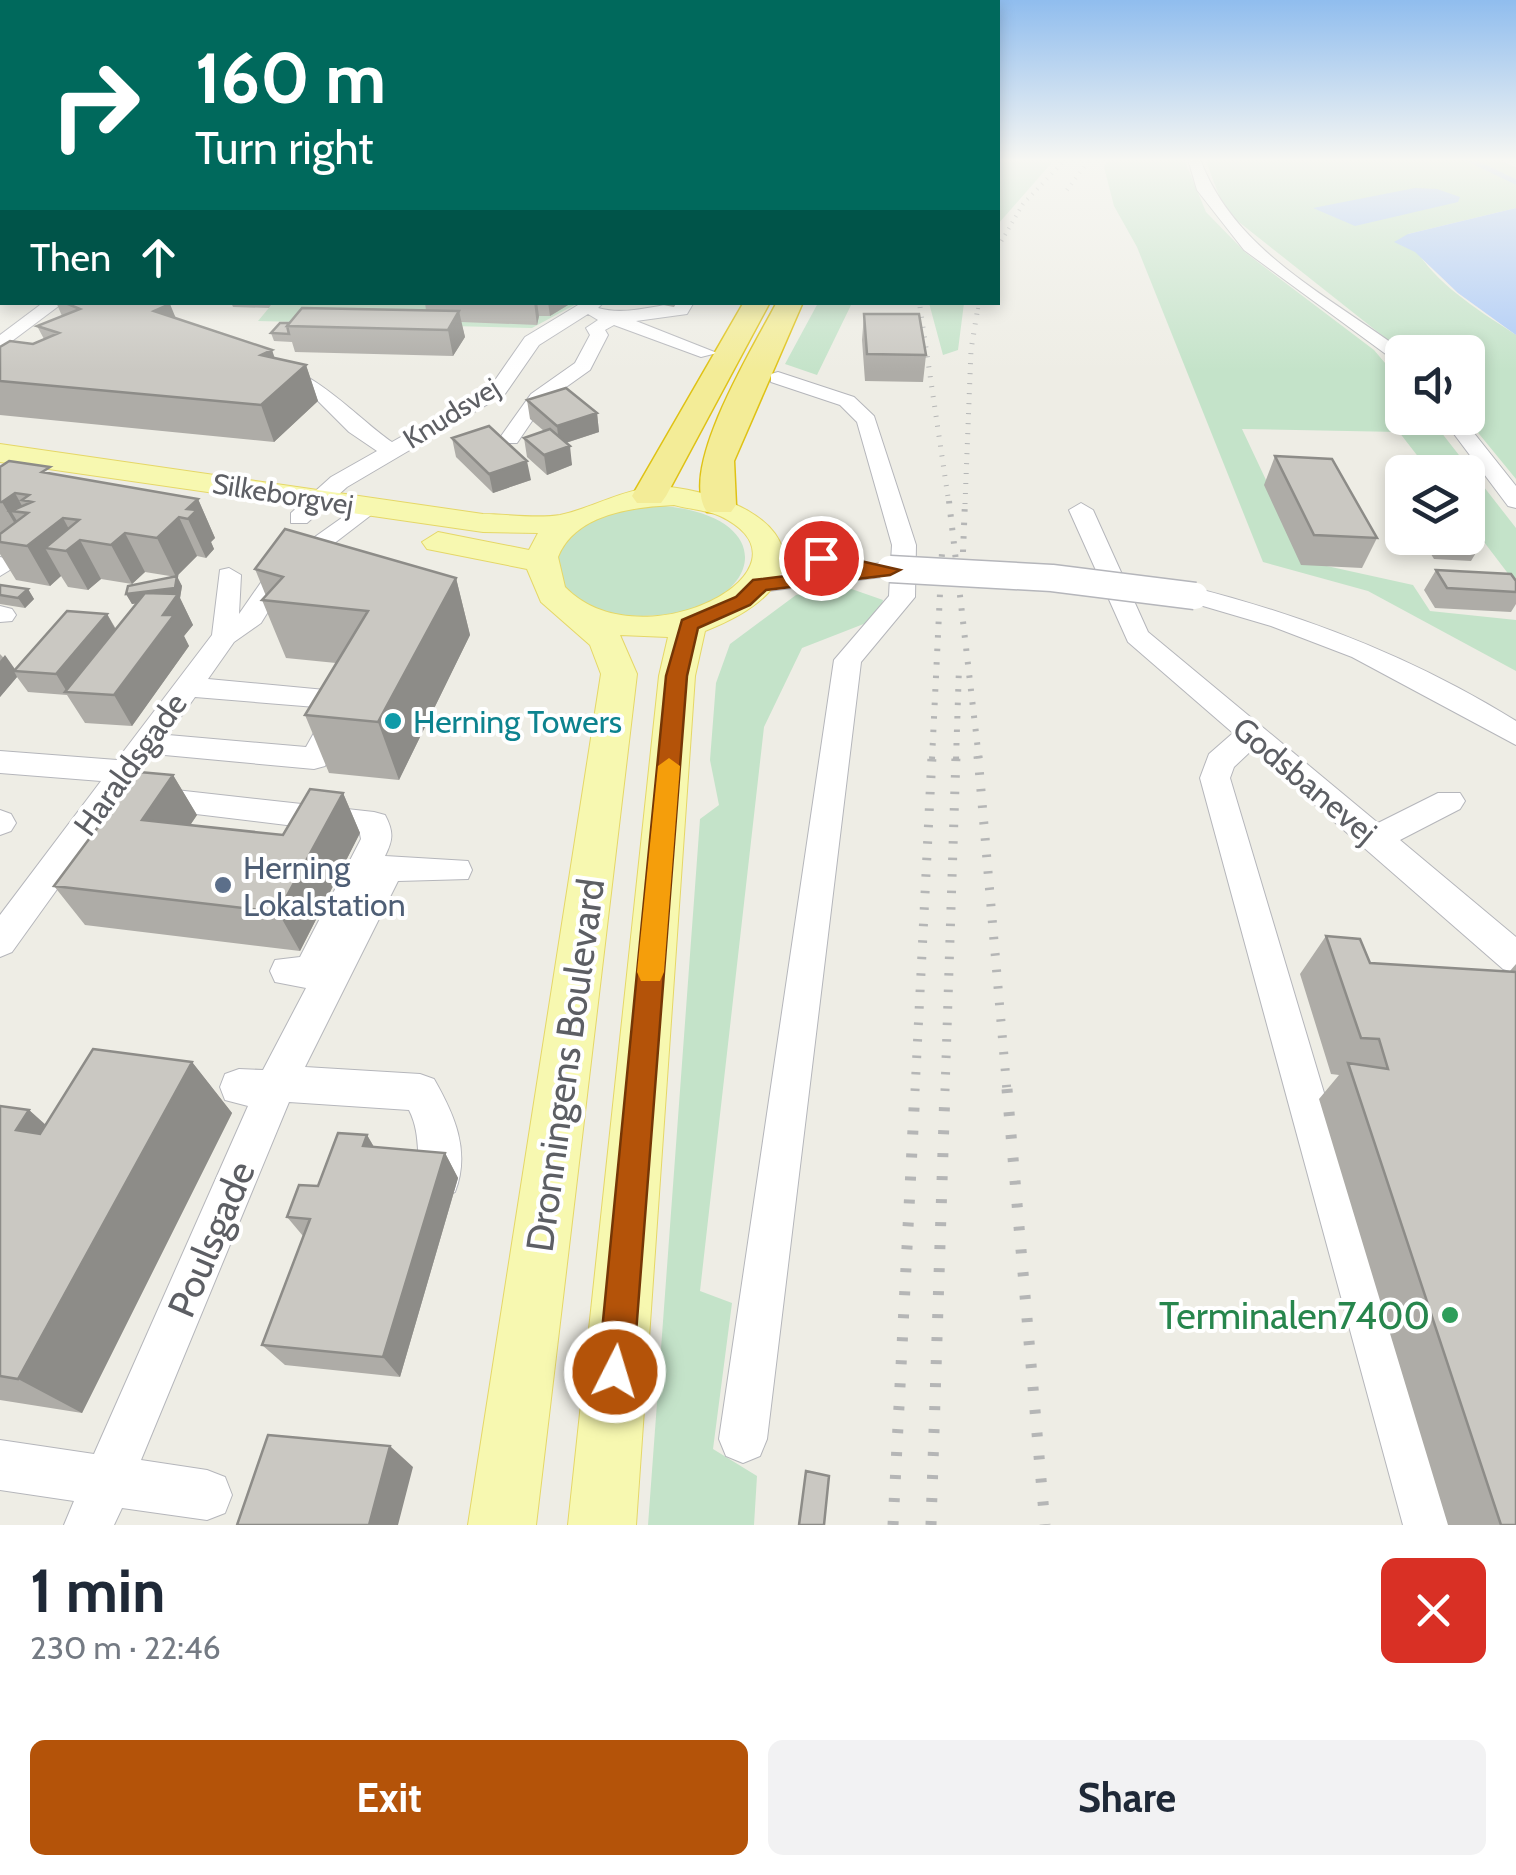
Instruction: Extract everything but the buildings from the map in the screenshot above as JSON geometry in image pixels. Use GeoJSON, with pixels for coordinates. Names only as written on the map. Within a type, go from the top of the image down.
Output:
{"type":"FeatureCollection","features":[{"type":"Feature","properties":{"kind":"highway"},"geometry":{"type":"LineString","coordinates":[[649,496],[755,305]]}},
{"type":"Feature","properties":{"kind":"highway"},"geometry":{"type":"LineString","coordinates":[[720,505],[718,461],[741,402],[789,305]]}},
{"type":"Feature","properties":{"kind":"main road","name":"Silkeborgvej"},"geometry":{"type":"LineString","coordinates":[[0,453],[357,517],[542,562]]}},
{"type":"Feature","properties":{"kind":"main road","name":"Silkeborgvej"},"geometry":{"type":"LineString","coordinates":[[0,471],[308,508]]}},
{"type":"Feature","properties":{"kind":"main road"},"geometry":{"type":"LineString","coordinates":[[649,496],[720,505],[751,522],[768,546],[769,565],[760,584],[743,601],[689,624],[652,629],[615,626],[583,616],[551,592],[542,562],[547,548],[567,524],[596,508],[649,496]]}},
{"type":"Feature","properties":{"kind":"main road","name":"Silkeborgvej"},"geometry":{"type":"LineString","coordinates":[[357,517],[567,524]]}},
{"type":"Feature","properties":{"kind":"main road","name":"Dronningens Boulevard"},"geometry":{"type":"LineString","coordinates":[[502,1525],[619,674],[606,641],[583,616]]}},
{"type":"Feature","properties":{"kind":"main road","name":"Dronningens Boulevard"},"geometry":{"type":"LineString","coordinates":[[602,1525],[677,676],[689,624]]}},
{"type":"Feature","properties":{"kind":"street"},"geometry":{"type":"LineString","coordinates":[[1232,230],[1385,347]]}},
{"type":"Feature","properties":{"kind":"street"},"geometry":{"type":"LineString","coordinates":[[0,344],[52,305]]}},
{"type":"Feature","properties":{"kind":"street"},"geometry":{"type":"LineString","coordinates":[[510,439],[538,398],[582,366],[599,336],[596,328],[650,310],[681,310],[684,305]]}},
{"type":"Feature","properties":{"kind":"street"},"geometry":{"type":"LineString","coordinates":[[590,306],[616,320],[708,353]]}},
{"type":"Feature","properties":{"kind":"street","name":"Knudsvej"},"geometry":{"type":"LineString","coordinates":[[308,508],[391,451],[498,390],[532,341],[590,306]]}},
{"type":"Feature","properties":{"kind":"street"},"geometry":{"type":"LineString","coordinates":[[1,320],[40,314]]}},
{"type":"Feature","properties":{"kind":"street"},"geometry":{"type":"LineString","coordinates":[[258,359],[326,397],[356,428],[391,451]]}},
{"type":"Feature","properties":{"kind":"street"},"geometry":{"type":"LineString","coordinates":[[743,1438],[848,660],[902,597],[904,545],[867,420],[847,402],[778,378]]}},
{"type":"Feature","properties":{"kind":"street"},"geometry":{"type":"LineString","coordinates":[[498,390],[538,398]]}},
{"type":"Feature","properties":{"kind":"street"},"geometry":{"type":"LineString","coordinates":[[1465,435],[1516,501]]}},
{"type":"Feature","properties":{"kind":"street","name":"Godsbanevej"},"geometry":{"type":"LineString","coordinates":[[1081,510],[1137,636],[1516,958]]}},
{"type":"Feature","properties":{"kind":"street","name":"Haraldsgade"},"geometry":{"type":"LineString","coordinates":[[7,923],[226,636],[252,617],[280,573],[357,517]]}},
{"type":"Feature","properties":{"kind":"street"},"geometry":{"type":"LineString","coordinates":[[768,546],[890,570],[1052,578],[1195,596],[1274,615],[1395,664],[1460,698],[1516,735]]}},
{"type":"Feature","properties":{"kind":"street"},"geometry":{"type":"LineString","coordinates":[[760,584],[890,570]]}},
{"type":"Feature","properties":{"kind":"street"},"geometry":{"type":"LineString","coordinates":[[226,636],[229,575]]}},
{"type":"Feature","properties":{"kind":"street"},"geometry":{"type":"LineString","coordinates":[[146,743],[314,758],[347,700],[188,687]]}},
{"type":"Feature","properties":{"kind":"street"},"geometry":{"type":"LineString","coordinates":[[1250,734],[1220,762],[1215,778],[1428,1525]]}},
{"type":"Feature","properties":{"kind":"street"},"geometry":{"type":"LineString","coordinates":[[0,762],[374,824],[376,839],[310,973]]}},
{"type":"Feature","properties":{"kind":"street"},"geometry":{"type":"LineString","coordinates":[[1374,838],[1449,801]]}},
{"type":"Feature","properties":{"kind":"street"},"geometry":{"type":"LineString","coordinates":[[310,973],[388,868],[456,870]]}},
{"type":"Feature","properties":{"kind":"street","name":"Poulsgade"},"geometry":{"type":"LineString","coordinates":[[98,1503],[310,973]]}},
{"type":"Feature","properties":{"kind":"street"},"geometry":{"type":"LineString","coordinates":[[263,1086],[420,1092],[439,1126],[440,1177]]}},
{"type":"Feature","properties":{"kind":"street"},"geometry":{"type":"LineString","coordinates":[[0,1465],[98,1503],[207,1495]]}},
{"type":"Feature","properties":{"kind":"green space"},"geometry":{"type":"Polygon","coordinates":[[[1128,230],[1224,230],[1246,253],[1374,350],[1385,363],[1385,432],[1242,429],[1304,561],[1413,585],[1430,611],[1516,620],[1516,671],[1368,591],[1263,562],[1128,230]]]}},
{"type":"Feature","properties":{"kind":"green space"},"geometry":{"type":"Polygon","coordinates":[[[1249,230],[1424,230],[1408,234],[1427,265],[1469,303],[1516,335],[1516,479],[1480,435],[1485,435],[1485,335],[1385,338],[1249,230]]]}},
{"type":"Feature","properties":{"kind":"green space"},"geometry":{"type":"Polygon","coordinates":[[[271,305],[574,305],[532,328],[258,321],[271,305]]]}},
{"type":"Feature","properties":{"kind":"green space"},"geometry":{"type":"Polygon","coordinates":[[[817,305],[851,305],[817,375],[785,364],[817,305]]]}},
{"type":"Feature","properties":{"kind":"green space"},"geometry":{"type":"Polygon","coordinates":[[[930,305],[964,305],[958,350],[943,355],[930,305]]]}},
{"type":"Feature","properties":{"kind":"green space"},"geometry":{"type":"Polygon","coordinates":[[[1401,435],[1443,435],[1459,455],[1417,455],[1401,435]]]}},
{"type":"Feature","properties":{"kind":"green space"},"geometry":{"type":"Polygon","coordinates":[[[1485,488],[1516,528],[1516,584],[1485,543],[1485,488]]]}},
{"type":"Feature","properties":{"kind":"green space"},"geometry":{"type":"Polygon","coordinates":[[[640,505],[689,510],[722,522],[740,540],[745,560],[737,581],[716,599],[684,611],[627,615],[583,602],[563,584],[555,568],[557,552],[582,527],[640,505]]]}},
{"type":"Feature","properties":{"kind":"green space"},"geometry":{"type":"Polygon","coordinates":[[[843,586],[883,600],[879,618],[802,648],[764,727],[700,1291],[732,1303],[713,1449],[757,1476],[754,1525],[648,1525],[700,819],[719,805],[710,760],[716,683],[730,644],[796,595],[843,586]]]}},
{"type":"Feature","properties":{"kind":"water"},"geometry":{"type":"Polygon","coordinates":[[[1424,230],[1516,230],[1516,335],[1458,293],[1415,252],[1394,242],[1424,230]]]}},
{"type":"Feature","properties":{"kind":"railway"},"geometry":{"type":"LineString","coordinates":[[1000,244],[1008,230]]}},
{"type":"Feature","properties":{"kind":"railway"},"geometry":{"type":"LineString","coordinates":[[919,305],[920,309]]}},
{"type":"Feature","properties":{"kind":"railway"},"geometry":{"type":"LineString","coordinates":[[978,309],[979,305]]}},
{"type":"Feature","properties":{"kind":"railway"},"geometry":{"type":"LineString","coordinates":[[920,307],[949,504]]}},
{"type":"Feature","properties":{"kind":"railway"},"geometry":{"type":"LineString","coordinates":[[965,504],[971,350],[978,307]]}},
{"type":"Feature","properties":{"kind":"railway"},"geometry":{"type":"LineString","coordinates":[[949,501],[979,759]]}},
{"type":"Feature","properties":{"kind":"railway"},"geometry":{"type":"LineString","coordinates":[[963,552],[965,501]]}},
{"type":"Feature","properties":{"kind":"railway"},"geometry":{"type":"LineString","coordinates":[[932,759],[942,552]]}},
{"type":"Feature","properties":{"kind":"railway"},"geometry":{"type":"LineString","coordinates":[[956,759],[959,667]]}},
{"type":"Feature","properties":{"kind":"railway"},"geometry":{"type":"LineString","coordinates":[[915,1091],[932,756]]}},
{"type":"Feature","properties":{"kind":"railway"},"geometry":{"type":"LineString","coordinates":[[945,1091],[956,756]]}},
{"type":"Feature","properties":{"kind":"railway"},"geometry":{"type":"LineString","coordinates":[[978,756],[1007,1091]]}},
{"type":"Feature","properties":{"kind":"railway"},"geometry":{"type":"LineString","coordinates":[[893,1525],[915,1089]]}},
{"type":"Feature","properties":{"kind":"railway"},"geometry":{"type":"LineString","coordinates":[[931,1525],[945,1089]]}},
{"type":"Feature","properties":{"kind":"railway"},"geometry":{"type":"LineString","coordinates":[[1007,1089],[1045,1525]]}},
{"type":"Feature","properties":{"kind":"slow traffic"},"geometry":{"type":"LineString","coordinates":[[650,972],[669,766]]}},
{"type":"Feature","properties":{"kind":"place","name":"Herning Towers"},"geometry":{"type":"Point","coordinates":[393,721]}},
{"type":"Feature","properties":{"kind":"place","name":"Herning Lokalstation"},"geometry":{"type":"Point","coordinates":[223,885]}},
{"type":"Feature","properties":{"kind":"place","name":"Terminalen7400"},"geometry":{"type":"Point","coordinates":[1450,1315]}},
{"type":"Feature","properties":{"kind":"route"},"geometry":{"type":"LineString","coordinates":[[615,1372],[677,676],[688,642],[689,624],[719,615],[743,601],[760,584],[890,570],[821,558]]}}]}
